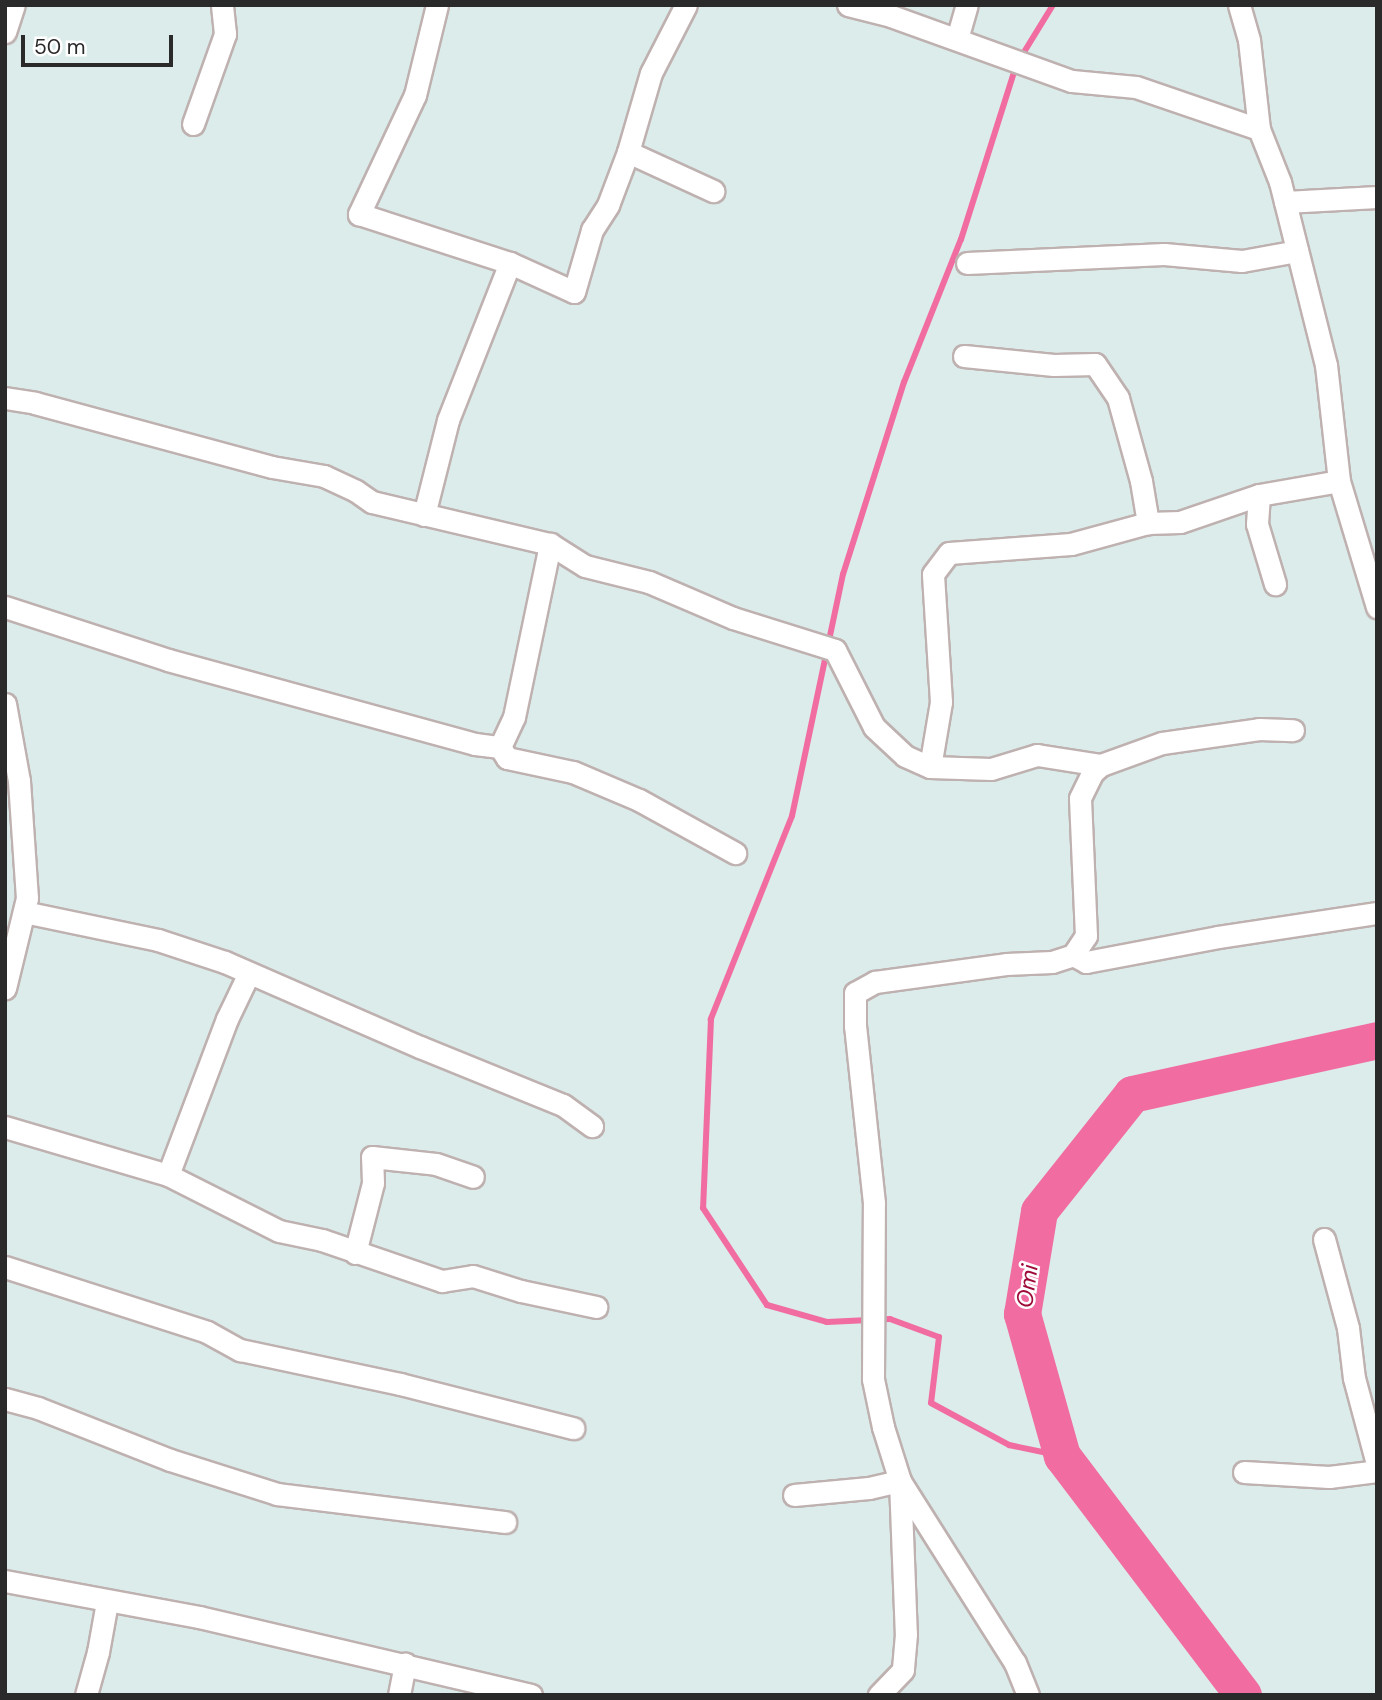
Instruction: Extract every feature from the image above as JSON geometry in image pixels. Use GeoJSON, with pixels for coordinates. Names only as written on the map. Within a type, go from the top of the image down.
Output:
{"type":"FeatureCollection","features":[{"type":"Feature","properties":{"kind":"street"},"geometry":{"type":"LineString","coordinates":[[5,32],[14,5]]}},
{"type":"Feature","properties":{"kind":"street"},"geometry":{"type":"LineString","coordinates":[[193,124],[225,34],[222,5]]}},
{"type":"Feature","properties":{"kind":"street"},"geometry":{"type":"LineString","coordinates":[[437,5],[415,95],[359,214],[510,263],[574,292],[592,230],[608,205],[628,152],[651,73],[686,5]]}},
{"type":"Feature","properties":{"kind":"street"},"geometry":{"type":"LineString","coordinates":[[848,5],[957,39],[1072,81],[1136,87],[1259,129]]}},
{"type":"Feature","properties":{"kind":"street"},"geometry":{"type":"LineString","coordinates":[[957,39],[967,5]]}},
{"type":"Feature","properties":{"kind":"street"},"geometry":{"type":"LineString","coordinates":[[1239,5],[1249,40],[1259,129],[1285,202],[1326,365],[1339,481],[1377,607]]}},
{"type":"Feature","properties":{"kind":"street"},"geometry":{"type":"LineString","coordinates":[[628,152],[713,191]]}},
{"type":"Feature","properties":{"kind":"street"},"geometry":{"type":"LineString","coordinates":[[1285,202],[1377,197]]}},
{"type":"Feature","properties":{"kind":"street"},"geometry":{"type":"LineString","coordinates":[[967,263],[1164,254],[1242,261],[1297,251]]}},
{"type":"Feature","properties":{"kind":"street"},"geometry":{"type":"LineString","coordinates":[[424,515],[448,420],[510,263]]}},
{"type":"Feature","properties":{"kind":"street"},"geometry":{"type":"LineString","coordinates":[[964,356],[1054,365],[1095,364],[1118,398],[1141,481],[1148,523]]}},
{"type":"Feature","properties":{"kind":"street"},"geometry":{"type":"LineString","coordinates":[[5,398],[35,403],[272,467],[324,476],[372,502],[550,544],[585,566],[649,582],[733,618],[835,650],[874,727],[905,756],[930,767],[991,769],[1037,755],[1101,765]]}},
{"type":"Feature","properties":{"kind":"street"},"geometry":{"type":"LineString","coordinates":[[930,767],[941,702],[933,574],[949,553],[1071,544],[1148,523],[1180,522],[1259,495],[1339,481]]}},
{"type":"Feature","properties":{"kind":"street"},"geometry":{"type":"LineString","coordinates":[[1259,495],[1257,524],[1275,584]]}},
{"type":"Feature","properties":{"kind":"street"},"geometry":{"type":"LineString","coordinates":[[499,747],[514,717],[550,544]]}},
{"type":"Feature","properties":{"kind":"street"},"geometry":{"type":"LineString","coordinates":[[5,607],[168,660],[475,744],[499,747],[507,758],[573,772],[639,800],[735,853]]}},
{"type":"Feature","properties":{"kind":"street"},"geometry":{"type":"LineString","coordinates":[[5,704],[13,808],[27,898],[5,988]]}},
{"type":"Feature","properties":{"kind":"street"},"geometry":{"type":"LineString","coordinates":[[1079,958],[1086,936],[1080,798],[1092,773],[1101,765],[1162,743],[1259,729],[1293,730]]}},
{"type":"Feature","properties":{"kind":"street"},"geometry":{"type":"LineString","coordinates":[[24,912],[158,940],[249,973],[563,1105],[592,1126]]}},
{"type":"Feature","properties":{"kind":"street"},"geometry":{"type":"LineString","coordinates":[[1028,1695],[1016,1663],[900,1481],[883,1427],[873,1379],[874,1203],[855,1026],[855,993],[875,982],[1006,964],[1052,962],[1377,914]]}},
{"type":"Feature","properties":{"kind":"street"},"geometry":{"type":"LineString","coordinates":[[168,1175],[227,1019],[249,973]]}},
{"type":"Feature","properties":{"kind":"street"},"geometry":{"type":"LineString","coordinates":[[5,1127],[168,1175],[279,1231],[322,1240],[442,1281],[473,1276],[521,1291],[596,1307]]}},
{"type":"Feature","properties":{"kind":"street"},"geometry":{"type":"LineString","coordinates":[[355,1253],[373,1183],[372,1157],[436,1164],[473,1177]]}},
{"type":"Feature","properties":{"kind":"street"},"geometry":{"type":"LineString","coordinates":[[1325,1239],[1348,1328],[1354,1378],[1377,1464]]}},
{"type":"Feature","properties":{"kind":"street"},"geometry":{"type":"LineString","coordinates":[[5,1267],[207,1332],[240,1350],[400,1384],[572,1428]]}},
{"type":"Feature","properties":{"kind":"street"},"geometry":{"type":"LineString","coordinates":[[5,1399],[38,1408],[170,1460],[276,1494],[505,1522]]}},
{"type":"Feature","properties":{"kind":"street"},"geometry":{"type":"LineString","coordinates":[[1244,1472],[1329,1477],[1377,1471]]}},
{"type":"Feature","properties":{"kind":"street"},"geometry":{"type":"LineString","coordinates":[[794,1494],[869,1488],[900,1481]]}},
{"type":"Feature","properties":{"kind":"street"},"geometry":{"type":"LineString","coordinates":[[879,1695],[903,1670],[906,1634],[900,1481]]}},
{"type":"Feature","properties":{"kind":"street"},"geometry":{"type":"LineString","coordinates":[[5,1581],[199,1617],[531,1695]]}},
{"type":"Feature","properties":{"kind":"street"},"geometry":{"type":"LineString","coordinates":[[86,1695],[98,1652],[107,1602]]}},
{"type":"Feature","properties":{"kind":"street"},"geometry":{"type":"LineString","coordinates":[[399,1695],[405,1664]]}},
{"type":"Feature","properties":{"kind":"waterway"},"geometry":{"type":"LineString","coordinates":[[1021,57],[1053,5]]}},
{"type":"Feature","properties":{"kind":"waterway"},"geometry":{"type":"LineString","coordinates":[[1016,66],[961,239],[904,382],[843,574],[792,816],[711,1019],[703,1208],[767,1305],[827,1322],[890,1319],[939,1337],[931,1403],[1009,1445],[1062,1456]]}},
{"type":"Feature","properties":{"kind":"waterway","name":"Omi"},"geometry":{"type":"LineString","coordinates":[[1243,1695],[1062,1456],[1022,1314],[1039,1211],[1132,1094],[1377,1040]]}}]}
